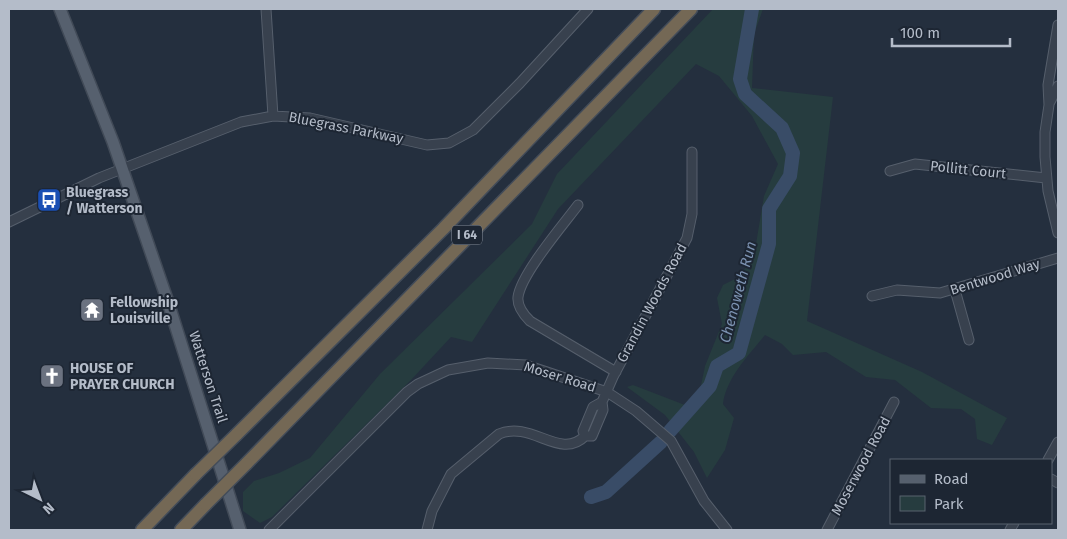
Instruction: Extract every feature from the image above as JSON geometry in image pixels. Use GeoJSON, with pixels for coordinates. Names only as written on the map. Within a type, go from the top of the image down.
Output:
{"type":"FeatureCollection","features":[{"type":"Feature","properties":{"kind":"highway","name":"I 64"},"geometry":{"type":"LineString","coordinates":[[142,530],[443,229],[654,9]]}},
{"type":"Feature","properties":{"kind":"highway","name":"I 64"},"geometry":{"type":"LineString","coordinates":[[181,530],[690,9]]}},
{"type":"Feature","properties":{"kind":"main road","name":"Watterson Trail"},"geometry":{"type":"LineString","coordinates":[[60,9],[122,169],[168,302],[240,530]]}},
{"type":"Feature","properties":{"kind":"street"},"geometry":{"type":"LineString","coordinates":[[266,9],[273,116]]}},
{"type":"Feature","properties":{"kind":"street","name":"Bluegrass Parkway"},"geometry":{"type":"LineString","coordinates":[[9,222],[58,196],[122,169],[241,122],[273,116],[310,118],[427,145],[449,143],[465,135],[485,119],[588,9]]}},
{"type":"Feature","properties":{"kind":"street"},"geometry":{"type":"LineString","coordinates":[[1058,25],[1048,85],[1049,105],[1045,132],[1046,178],[1058,233]]}},
{"type":"Feature","properties":{"kind":"street"},"geometry":{"type":"LineString","coordinates":[[1049,105],[1058,86]]}},
{"type":"Feature","properties":{"kind":"street","name":"Grandin Woods Road"},"geometry":{"type":"LineString","coordinates":[[427,530],[432,511],[451,474],[499,434],[508,430],[528,431],[565,446],[577,444],[585,436],[583,431],[594,407],[602,402],[687,238],[692,214],[692,152]]}},
{"type":"Feature","properties":{"kind":"street","name":"Pollitt Court"},"geometry":{"type":"LineString","coordinates":[[890,171],[915,164],[1046,178]]}},
{"type":"Feature","properties":{"kind":"street"},"geometry":{"type":"LineString","coordinates":[[578,205],[534,263],[518,295],[519,301],[521,309],[530,321],[616,372]]}},
{"type":"Feature","properties":{"kind":"street","name":"Bentwood Way"},"geometry":{"type":"LineString","coordinates":[[872,296],[897,290],[934,294],[955,290],[1058,258]]}},
{"type":"Feature","properties":{"kind":"street"},"geometry":{"type":"LineString","coordinates":[[955,290],[969,340]]}},
{"type":"Feature","properties":{"kind":"street","name":"Moser Road"},"geometry":{"type":"LineString","coordinates":[[269,530],[400,398],[418,384],[448,370],[488,363],[526,365],[607,392],[636,411],[671,441],[704,502],[728,530]]}},
{"type":"Feature","properties":{"kind":"street","name":"Moserwood Road"},"geometry":{"type":"LineString","coordinates":[[827,530],[894,402]]}},
{"type":"Feature","properties":{"kind":"street"},"geometry":{"type":"LineString","coordinates":[[1049,459],[1058,442]]}},
{"type":"Feature","properties":{"kind":"green space"},"geometry":{"type":"Polygon","coordinates":[[[713,9],[763,9],[754,34],[752,88],[833,97],[807,321],[922,372],[1007,418],[992,445],[977,439],[975,419],[961,409],[931,408],[895,380],[866,377],[826,352],[793,355],[782,344],[765,335],[739,367],[725,394],[723,404],[734,418],[725,450],[707,478],[694,452],[665,415],[627,387],[633,385],[685,405],[700,390],[705,366],[722,324],[717,298],[723,285],[739,277],[754,256],[764,196],[778,164],[752,116],[719,76],[696,64],[558,209],[472,342],[451,337],[411,380],[272,517],[260,523],[243,511],[243,492],[254,481],[279,473],[310,458],[380,374],[532,224],[557,174],[713,9]]]}},
{"type":"Feature","properties":{"kind":"waterway","name":"Chenoweth Run"},"geometry":{"type":"LineString","coordinates":[[670,431],[710,386],[717,366],[739,353],[769,244],[769,209],[790,176],[793,153],[782,128],[745,94],[740,79],[752,9]]}},
{"type":"Feature","properties":{"kind":"waterway","name":"Chenoweth Run"},"geometry":{"type":"LineString","coordinates":[[591,497],[606,492],[661,442]]}},
{"type":"Feature","properties":{"kind":"place","name":"Bluegrass / Watterson"},"geometry":{"type":"Point","coordinates":[49,200]}},
{"type":"Feature","properties":{"kind":"place","name":"Fellowship Louisville"},"geometry":{"type":"Point","coordinates":[92,310]}},
{"type":"Feature","properties":{"kind":"place","name":"HOUSE OF PRAYER CHURCH"},"geometry":{"type":"Point","coordinates":[52,376]}}]}
